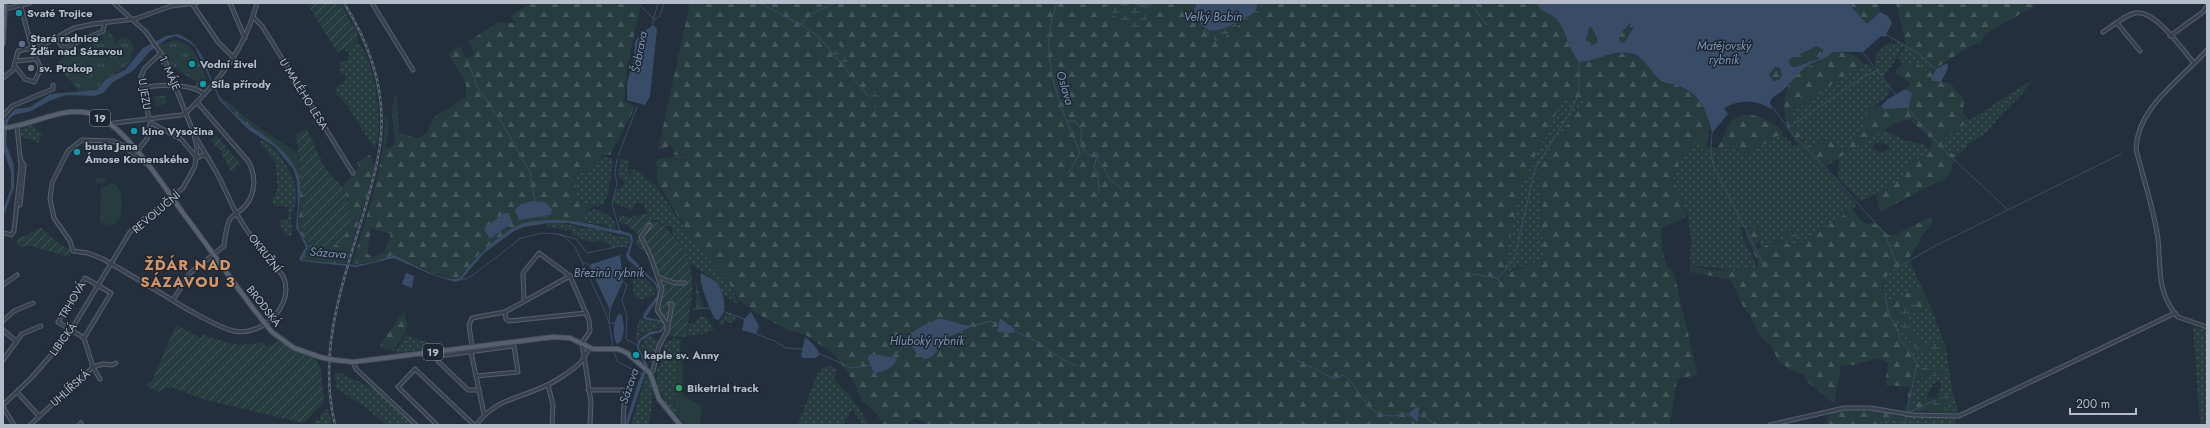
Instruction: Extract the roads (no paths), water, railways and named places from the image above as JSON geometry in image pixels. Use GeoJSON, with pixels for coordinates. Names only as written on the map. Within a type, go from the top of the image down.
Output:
{"type":"FeatureCollection","features":[{"type":"Feature","properties":{"kind":"main road"},"geometry":{"type":"LineString","coordinates":[[3,44],[5,3]]}},
{"type":"Feature","properties":{"kind":"main road","name":"19"},"geometry":{"type":"LineString","coordinates":[[3,128],[18,126],[53,114],[78,113],[93,115],[112,126],[146,162]]}},
{"type":"Feature","properties":{"kind":"main road","name":"BRODSKÁ"},"geometry":{"type":"LineString","coordinates":[[146,162],[265,323],[276,335],[290,346],[305,353],[323,358],[353,362]]}},
{"type":"Feature","properties":{"kind":"main road","name":"19"},"geometry":{"type":"LineString","coordinates":[[353,362],[553,337],[570,338],[590,348],[613,349],[627,354],[647,371]]}},
{"type":"Feature","properties":{"kind":"main road"},"geometry":{"type":"LineString","coordinates":[[647,371],[659,399],[680,425]]}},
{"type":"Feature","properties":{"kind":"street"},"geometry":{"type":"LineString","coordinates":[[5,9],[30,3]]}},
{"type":"Feature","properties":{"kind":"street","name":"1. MÁJE"},"geometry":{"type":"LineString","coordinates":[[114,3],[150,38],[160,52],[176,86],[186,113]]}},
{"type":"Feature","properties":{"kind":"street"},"geometry":{"type":"LineString","coordinates":[[3,78],[9,74],[15,66],[18,51],[32,48],[56,38],[74,28],[132,19],[172,6],[192,5],[197,3]]}},
{"type":"Feature","properties":{"kind":"street"},"geometry":{"type":"LineString","coordinates":[[230,3],[245,38]]}},
{"type":"Feature","properties":{"kind":"street"},"geometry":{"type":"LineString","coordinates":[[112,126],[114,123],[181,116],[186,113],[215,82],[234,58],[245,38],[257,3]]}},
{"type":"Feature","properties":{"kind":"street"},"geometry":{"type":"LineString","coordinates":[[372,3],[413,70]]}},
{"type":"Feature","properties":{"kind":"street"},"geometry":{"type":"LineString","coordinates":[[15,66],[25,79],[34,82],[41,70],[32,48],[20,5]]}},
{"type":"Feature","properties":{"kind":"street"},"geometry":{"type":"LineString","coordinates":[[192,5],[218,42],[234,58]]}},
{"type":"Feature","properties":{"kind":"street"},"geometry":{"type":"LineString","coordinates":[[2170,36],[2203,12],[2207,6]]}},
{"type":"Feature","properties":{"kind":"street"},"geometry":{"type":"LineString","coordinates":[[2103,32],[2129,16],[2142,13],[2151,16],[2194,63]]}},
{"type":"Feature","properties":{"kind":"street","name":"U MALÉHO LESA"},"geometry":{"type":"LineString","coordinates":[[253,17],[262,26],[353,173]]}},
{"type":"Feature","properties":{"kind":"street"},"geometry":{"type":"LineString","coordinates":[[56,38],[64,48],[103,32],[105,22]]}},
{"type":"Feature","properties":{"kind":"street"},"geometry":{"type":"LineString","coordinates":[[2116,24],[2140,51]]}},
{"type":"Feature","properties":{"kind":"street"},"geometry":{"type":"LineString","coordinates":[[2207,50],[2159,98],[2149,112],[2136,140],[2136,149],[2158,238],[2159,277],[2175,313],[2183,320],[2207,327]]}},
{"type":"Feature","properties":{"kind":"street","name":"U JEZU"},"geometry":{"type":"LineString","coordinates":[[149,119],[140,79],[142,72],[160,52]]}},
{"type":"Feature","properties":{"kind":"street"},"geometry":{"type":"LineString","coordinates":[[16,61],[36,59]]}},
{"type":"Feature","properties":{"kind":"street"},"geometry":{"type":"LineString","coordinates":[[3,116],[8,108],[53,89],[53,85]]}},
{"type":"Feature","properties":{"kind":"street"},"geometry":{"type":"LineString","coordinates":[[142,88],[176,86],[194,89],[204,94]]}},
{"type":"Feature","properties":{"kind":"street"},"geometry":{"type":"LineString","coordinates":[[173,300],[190,273],[224,246],[228,223],[236,213],[246,205],[253,190],[252,167],[197,102]]}},
{"type":"Feature","properties":{"kind":"street","name":"REVOLUČNÍ"},"geometry":{"type":"LineString","coordinates":[[111,263],[136,226],[184,188],[191,177],[197,158],[194,134],[186,113]]}},
{"type":"Feature","properties":{"kind":"street"},"geometry":{"type":"LineString","coordinates":[[137,151],[147,139],[150,124],[153,124],[181,139],[197,158],[202,155],[208,157]]}},
{"type":"Feature","properties":{"kind":"street"},"geometry":{"type":"LineString","coordinates":[[5,233],[10,235],[14,231],[20,158],[18,126]]}},
{"type":"Feature","properties":{"kind":"street","name":"OKRUŽNÍ"},"geometry":{"type":"LineString","coordinates":[[111,263],[206,319],[229,329],[242,332],[252,330],[265,323],[278,312],[283,305],[287,294],[283,276],[248,232],[236,213],[208,157],[194,134]]}},
{"type":"Feature","properties":{"kind":"street"},"geometry":{"type":"LineString","coordinates":[[111,263],[96,255],[73,251],[70,241],[52,214],[50,199],[51,189],[65,154],[79,142],[93,139],[113,141],[124,146],[145,163],[146,162]]}},
{"type":"Feature","properties":{"kind":"street"},"geometry":{"type":"LineString","coordinates":[[20,158],[24,165],[20,205]]}},
{"type":"Feature","properties":{"kind":"street"},"geometry":{"type":"LineString","coordinates":[[650,225],[641,238],[662,289],[658,310],[666,323],[666,333]]}},
{"type":"Feature","properties":{"kind":"street"},"geometry":{"type":"LineString","coordinates":[[524,300],[523,273],[539,253],[570,276],[586,313],[590,331],[582,343],[591,402],[590,425]]}},
{"type":"Feature","properties":{"kind":"street","name":"LIBICKÁ"},"geometry":{"type":"LineString","coordinates":[[3,406],[62,344],[111,263]]}},
{"type":"Feature","properties":{"kind":"street"},"geometry":{"type":"LineString","coordinates":[[3,285],[17,275]]}},
{"type":"Feature","properties":{"kind":"street"},"geometry":{"type":"LineString","coordinates":[[472,347],[469,325],[472,318],[505,312],[524,300],[570,276]]}},
{"type":"Feature","properties":{"kind":"street"},"geometry":{"type":"LineString","coordinates":[[658,277],[675,283],[685,283]]}},
{"type":"Feature","properties":{"kind":"street","name":"TRHOVÁ"},"geometry":{"type":"LineString","coordinates":[[71,330],[58,322],[85,278],[98,285]]}},
{"type":"Feature","properties":{"kind":"street"},"geometry":{"type":"LineString","coordinates":[[84,338],[111,293],[98,285]]}},
{"type":"Feature","properties":{"kind":"street"},"geometry":{"type":"LineString","coordinates":[[3,320],[14,311],[31,303]]}},
{"type":"Feature","properties":{"kind":"street"},"geometry":{"type":"LineString","coordinates":[[647,371],[653,371],[659,346],[669,327],[672,304],[670,304]]}},
{"type":"Feature","properties":{"kind":"street"},"geometry":{"type":"LineString","coordinates":[[505,312],[506,319],[509,321],[586,313]]}},
{"type":"Feature","properties":{"kind":"street"},"geometry":{"type":"LineString","coordinates":[[1770,425],[1844,408],[1870,408],[1908,414],[1959,416],[2175,313]]}},
{"type":"Feature","properties":{"kind":"street"},"geometry":{"type":"LineString","coordinates":[[3,360],[16,341],[27,330],[41,326]]}},
{"type":"Feature","properties":{"kind":"street"},"geometry":{"type":"LineString","coordinates":[[3,330],[16,341]]}},
{"type":"Feature","properties":{"kind":"street"},"geometry":{"type":"LineString","coordinates":[[71,330],[84,338],[93,367],[100,379]]}},
{"type":"Feature","properties":{"kind":"street"},"geometry":{"type":"LineString","coordinates":[[476,376],[518,372],[514,346],[439,356],[438,361],[468,390],[479,390]]}},
{"type":"Feature","properties":{"kind":"street"},"geometry":{"type":"LineString","coordinates":[[438,425],[398,387],[415,369],[475,425],[484,414],[500,402],[548,385],[578,365],[590,348]]}},
{"type":"Feature","properties":{"kind":"street"},"geometry":{"type":"LineString","coordinates":[[471,352],[484,414]]}},
{"type":"Feature","properties":{"kind":"street"},"geometry":{"type":"LineString","coordinates":[[353,362],[356,369],[416,425]]}},
{"type":"Feature","properties":{"kind":"street","name":"UHLÍŘSKÁ"},"geometry":{"type":"LineString","coordinates":[[30,425],[93,367],[103,364],[112,365],[116,363]]}},
{"type":"Feature","properties":{"kind":"street"},"geometry":{"type":"LineString","coordinates":[[548,385],[553,405],[552,425]]}},
{"type":"Feature","properties":{"kind":"street"},"geometry":{"type":"LineString","coordinates":[[588,390],[625,390],[624,425]]}},
{"type":"Feature","properties":{"kind":"street"},"geometry":{"type":"LineString","coordinates":[[17,392],[39,416]]}},
{"type":"Feature","properties":{"kind":"street"},"geometry":{"type":"LineString","coordinates":[[3,406],[14,425]]}},
{"type":"Feature","properties":{"kind":"water","name":"Velký Babín"},"geometry":{"type":"Polygon","coordinates":[[[1197,3],[1258,3],[1255,11],[1251,15],[1218,30],[1211,30],[1204,27],[1199,21],[1194,10],[1197,3]]]}},
{"type":"Feature","properties":{"kind":"water","name":"Matějovský rybník"},"geometry":{"type":"Polygon","coordinates":[[[1537,3],[1848,3],[1867,24],[1880,12],[1888,16],[1892,23],[1885,37],[1881,36],[1863,52],[1833,52],[1827,57],[1806,67],[1782,91],[1773,97],[1770,102],[1772,110],[1767,106],[1755,102],[1736,103],[1724,108],[1728,114],[1712,133],[1708,118],[1698,99],[1686,89],[1661,81],[1640,57],[1623,52],[1579,62],[1556,18],[1539,7],[1537,3]],[[1630,23],[1619,36],[1619,41],[1624,43],[1634,27],[1630,23]],[[1590,25],[1586,40],[1591,46],[1597,43],[1597,37],[1590,25]],[[1817,46],[1788,61],[1791,66],[1795,67],[1819,59],[1823,50],[1817,46]],[[1775,67],[1769,75],[1774,81],[1779,80],[1782,75],[1780,68],[1775,67]]]}},
{"type":"Feature","properties":{"kind":"water"},"geometry":{"type":"Polygon","coordinates":[[[653,25],[657,29],[650,96],[645,105],[627,100],[627,83],[634,60],[635,42],[639,36],[653,25]]]}},
{"type":"Feature","properties":{"kind":"water"},"geometry":{"type":"Polygon","coordinates":[[[178,34],[196,46],[205,63],[216,91],[222,100],[240,118],[280,149],[295,168],[300,182],[298,225],[308,247],[302,260],[356,265],[374,262],[393,255],[436,275],[453,279],[460,278],[477,257],[498,238],[513,228],[533,221],[557,220],[582,222],[622,231],[632,235],[633,241],[629,255],[659,286],[658,299],[646,317],[663,321],[665,327],[662,332],[650,335],[640,342],[639,348],[648,366],[628,425],[625,425],[645,366],[637,348],[638,340],[649,332],[660,330],[664,325],[659,322],[643,318],[644,313],[656,297],[657,288],[654,283],[628,260],[626,256],[631,241],[629,236],[568,223],[549,223],[524,227],[514,231],[484,253],[461,280],[455,282],[430,274],[394,258],[356,267],[301,261],[299,259],[306,247],[296,227],[298,204],[297,180],[293,169],[275,147],[249,130],[220,101],[195,47],[187,41],[175,36],[167,39],[149,52],[134,70],[113,82],[103,93],[95,96],[66,95],[49,101],[31,111],[14,115],[9,119],[7,125],[6,144],[14,165],[14,188],[3,217],[3,211],[11,188],[11,172],[3,149],[3,122],[15,109],[30,107],[50,94],[97,90],[106,79],[125,70],[143,48],[166,36],[178,34]]]}},
{"type":"Feature","properties":{"kind":"water"},"geometry":{"type":"Polygon","coordinates":[[[1948,64],[1948,68],[1941,82],[1932,81],[1931,77],[1936,69],[1948,64]]]}},
{"type":"Feature","properties":{"kind":"water"},"geometry":{"type":"Polygon","coordinates":[[[1904,90],[1912,93],[1909,108],[1883,109],[1881,106],[1888,99],[1904,90]]]}},
{"type":"Feature","properties":{"kind":"water"},"geometry":{"type":"Polygon","coordinates":[[[535,201],[545,202],[552,209],[551,215],[519,220],[515,210],[524,203],[535,201]]]}},
{"type":"Feature","properties":{"kind":"water"},"geometry":{"type":"Polygon","coordinates":[[[504,213],[508,213],[513,222],[490,239],[484,229],[504,213]]]}},
{"type":"Feature","properties":{"kind":"water","name":"Březinů rybník"},"geometry":{"type":"Polygon","coordinates":[[[620,255],[623,281],[610,310],[589,265],[620,255]]]}},
{"type":"Feature","properties":{"kind":"water"},"geometry":{"type":"Polygon","coordinates":[[[406,273],[414,276],[412,288],[402,284],[406,273]]]}},
{"type":"Feature","properties":{"kind":"water"},"geometry":{"type":"Polygon","coordinates":[[[701,273],[716,282],[722,292],[724,307],[721,317],[718,320],[715,319],[705,296],[701,282],[701,273]]]}},
{"type":"Feature","properties":{"kind":"water"},"geometry":{"type":"Polygon","coordinates":[[[751,312],[759,326],[756,334],[742,330],[744,319],[751,312]]]}},
{"type":"Feature","properties":{"kind":"water"},"geometry":{"type":"Polygon","coordinates":[[[619,314],[622,315],[624,331],[622,339],[617,344],[614,337],[614,329],[615,320],[619,314]]]}},
{"type":"Feature","properties":{"kind":"water","name":"Hluboký rybník"},"geometry":{"type":"Polygon","coordinates":[[[940,318],[973,326],[945,339],[933,356],[925,359],[914,349],[909,338],[909,334],[940,318]]]}},
{"type":"Feature","properties":{"kind":"water"},"geometry":{"type":"Polygon","coordinates":[[[1000,318],[1015,329],[1013,333],[997,332],[1000,318]]]}},
{"type":"Feature","properties":{"kind":"water"},"geometry":{"type":"Polygon","coordinates":[[[805,337],[814,345],[820,354],[816,358],[803,358],[801,356],[805,337]]]}},
{"type":"Feature","properties":{"kind":"water"},"geometry":{"type":"Polygon","coordinates":[[[873,354],[897,358],[891,367],[874,374],[868,359],[869,355],[873,354]]]}},
{"type":"Feature","properties":{"kind":"water"},"geometry":{"type":"Polygon","coordinates":[[[1417,407],[1419,408],[1418,422],[1408,414],[1417,407]]]}},
{"type":"Feature","properties":{"kind":"waterway"},"geometry":{"type":"LineString","coordinates":[[638,3],[653,18]]}},
{"type":"Feature","properties":{"kind":"waterway","name":"Šabrava"},"geometry":{"type":"LineString","coordinates":[[652,25],[658,3]]}},
{"type":"Feature","properties":{"kind":"waterway"},"geometry":{"type":"LineString","coordinates":[[654,20],[660,16],[664,3]]}},
{"type":"Feature","properties":{"kind":"waterway"},"geometry":{"type":"LineString","coordinates":[[760,3],[800,24],[813,13],[835,3]]}},
{"type":"Feature","properties":{"kind":"waterway","name":"Oslava"},"geometry":{"type":"LineString","coordinates":[[1057,3],[1051,22],[1049,42],[1050,61],[1058,98],[1080,153],[1069,172]]}},
{"type":"Feature","properties":{"kind":"waterway","name":"Oslava"},"geometry":{"type":"LineString","coordinates":[[1133,3],[1147,8],[1153,3]]}},
{"type":"Feature","properties":{"kind":"waterway"},"geometry":{"type":"LineString","coordinates":[[1470,3],[1487,25]]}},
{"type":"Feature","properties":{"kind":"waterway"},"geometry":{"type":"LineString","coordinates":[[800,24],[818,36],[868,96]]}},
{"type":"Feature","properties":{"kind":"waterway"},"geometry":{"type":"LineString","coordinates":[[1885,34],[1919,54],[1936,69]]}},
{"type":"Feature","properties":{"kind":"waterway"},"geometry":{"type":"LineString","coordinates":[[1862,51],[1896,95]]}},
{"type":"Feature","properties":{"kind":"waterway"},"geometry":{"type":"LineString","coordinates":[[467,59],[477,86],[501,121],[530,172],[535,201]]}},
{"type":"Feature","properties":{"kind":"waterway"},"geometry":{"type":"LineString","coordinates":[[1466,273],[1498,278],[1514,260],[1535,169],[1577,98],[1579,89],[1579,61]]}},
{"type":"Feature","properties":{"kind":"waterway"},"geometry":{"type":"LineString","coordinates":[[1788,128],[1863,77],[1876,71]]}},
{"type":"Feature","properties":{"kind":"waterway"},"geometry":{"type":"LineString","coordinates":[[1772,106],[1794,136],[1830,172],[1885,234],[1897,265],[1900,266],[1935,246],[2121,154]]}},
{"type":"Feature","properties":{"kind":"waterway","name":"Šabrava"},"geometry":{"type":"LineString","coordinates":[[618,156],[637,107]]}},
{"type":"Feature","properties":{"kind":"waterway"},"geometry":{"type":"LineString","coordinates":[[1907,108],[1945,151],[2007,209]]}},
{"type":"Feature","properties":{"kind":"waterway"},"geometry":{"type":"LineString","coordinates":[[1067,121],[1075,121],[1082,130],[1081,141],[1085,151],[1091,156],[1098,153],[1097,159],[1104,168],[1110,180],[1120,187],[1122,191]]}},
{"type":"Feature","properties":{"kind":"waterway"},"geometry":{"type":"LineString","coordinates":[[1712,133],[1711,150],[1713,165],[1764,266]]}},
{"type":"Feature","properties":{"kind":"waterway","name":"Šabrava"},"geometry":{"type":"LineString","coordinates":[[617,159],[615,173],[617,184],[612,204],[620,232]]}},
{"type":"Feature","properties":{"kind":"waterway"},"geometry":{"type":"LineString","coordinates":[[1096,159],[1094,168],[1098,173],[1099,193]]}},
{"type":"Feature","properties":{"kind":"waterway"},"geometry":{"type":"LineString","coordinates":[[461,279],[466,279],[473,275],[521,238],[543,233],[558,234],[565,237],[575,247],[604,309],[609,323],[613,347]]}},
{"type":"Feature","properties":{"kind":"waterway"},"geometry":{"type":"LineString","coordinates":[[559,234],[576,239],[587,253],[620,246],[628,247]]}},
{"type":"Feature","properties":{"kind":"waterway"},"geometry":{"type":"LineString","coordinates":[[583,262],[589,265]]}},
{"type":"Feature","properties":{"kind":"waterway"},"geometry":{"type":"LineString","coordinates":[[1498,278],[1501,288]]}},
{"type":"Feature","properties":{"kind":"waterway"},"geometry":{"type":"LineString","coordinates":[[622,281],[627,285],[622,300],[627,316],[626,339],[637,345]]}},
{"type":"Feature","properties":{"kind":"waterway"},"geometry":{"type":"LineString","coordinates":[[1885,295],[1889,315],[1897,328],[1900,340],[1911,352],[1917,364],[1908,413]]}},
{"type":"Feature","properties":{"kind":"waterway"},"geometry":{"type":"LineString","coordinates":[[693,309],[710,308]]}},
{"type":"Feature","properties":{"kind":"waterway"},"geometry":{"type":"LineString","coordinates":[[610,309],[609,323],[616,323]]}},
{"type":"Feature","properties":{"kind":"waterway"},"geometry":{"type":"LineString","coordinates":[[723,311],[744,319]]}},
{"type":"Feature","properties":{"kind":"waterway"},"geometry":{"type":"LineString","coordinates":[[972,326],[990,321],[997,324]]}},
{"type":"Feature","properties":{"kind":"waterway"},"geometry":{"type":"LineString","coordinates":[[1013,330],[1039,343],[1060,358],[1076,366]]}},
{"type":"Feature","properties":{"kind":"waterway"},"geometry":{"type":"LineString","coordinates":[[756,334],[775,341],[786,348],[802,349]]}},
{"type":"Feature","properties":{"kind":"waterway"},"geometry":{"type":"LineString","coordinates":[[892,357],[902,348],[905,338],[910,335]]}},
{"type":"Feature","properties":{"kind":"waterway","name":"Sázava"},"geometry":{"type":"LineString","coordinates":[[613,350],[618,362],[642,374]]}},
{"type":"Feature","properties":{"kind":"waterway"},"geometry":{"type":"LineString","coordinates":[[818,353],[852,368],[871,365]]}},
{"type":"Feature","properties":{"kind":"waterway"},"geometry":{"type":"LineString","coordinates":[[1295,360],[1313,368]]}},
{"type":"Feature","properties":{"kind":"waterway"},"geometry":{"type":"LineString","coordinates":[[1315,369],[1334,379],[1343,375],[1347,377]]}},
{"type":"Feature","properties":{"kind":"waterway"},"geometry":{"type":"LineString","coordinates":[[1348,378],[1369,407],[1375,411],[1389,416],[1408,414]]}},
{"type":"Feature","properties":{"kind":"waterway"},"geometry":{"type":"LineString","coordinates":[[1909,412],[1936,400]]}},
{"type":"Feature","properties":{"kind":"waterway"},"geometry":{"type":"LineString","coordinates":[[1419,415],[1424,415],[1435,425]]}},
{"type":"Feature","properties":{"kind":"waterway"},"geometry":{"type":"LineString","coordinates":[[1904,425],[1907,416]]}},
{"type":"Feature","properties":{"kind":"railway"},"geometry":{"type":"LineString","coordinates":[[335,425],[330,397],[329,370],[335,317],[348,264],[377,164],[382,117],[378,83],[368,50],[344,3]]}},
{"type":"Feature","properties":{"kind":"place","name":"Svaté Trojice"},"geometry":{"type":"Point","coordinates":[19,13]}},
{"type":"Feature","properties":{"kind":"place","name":"Stará radnice Žďár nad Sázavou"},"geometry":{"type":"Point","coordinates":[22,44]}},
{"type":"Feature","properties":{"kind":"place","name":"Vodní živel"},"geometry":{"type":"Point","coordinates":[192,64]}},
{"type":"Feature","properties":{"kind":"place","name":"sv. Prokop"},"geometry":{"type":"Point","coordinates":[31,68]}},
{"type":"Feature","properties":{"kind":"place","name":"Síla přírody"},"geometry":{"type":"Point","coordinates":[203,84]}},
{"type":"Feature","properties":{"kind":"place","name":"kino Vysočina"},"geometry":{"type":"Point","coordinates":[134,131]}},
{"type":"Feature","properties":{"kind":"place","name":"busta Jana Ámose Komenského"},"geometry":{"type":"Point","coordinates":[77,152]}},
{"type":"Feature","properties":{"kind":"place","name":"kaple sv. Anny"},"geometry":{"type":"Point","coordinates":[636,355]}},
{"type":"Feature","properties":{"kind":"place","name":"Biketrial track"},"geometry":{"type":"Point","coordinates":[679,388]}},
{"type":"Feature","properties":{"kind":"district","name":"ŽĎÁR NAD SÁZAVOU 3"},"geometry":{"type":"Point","coordinates":[188,274]}}]}
